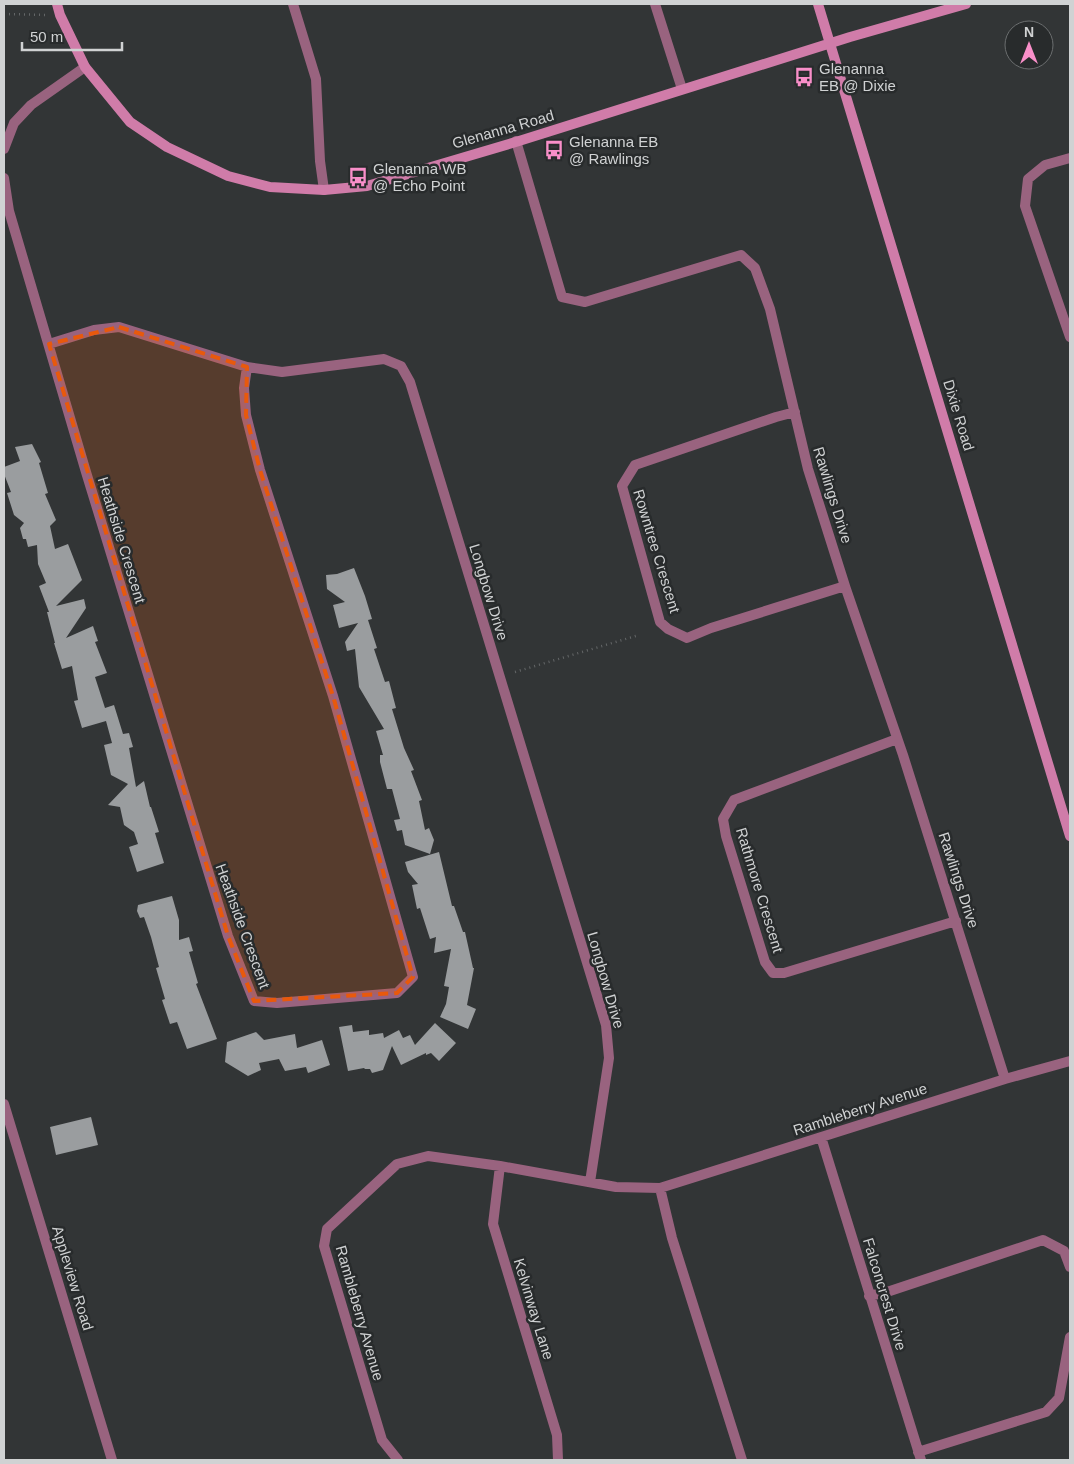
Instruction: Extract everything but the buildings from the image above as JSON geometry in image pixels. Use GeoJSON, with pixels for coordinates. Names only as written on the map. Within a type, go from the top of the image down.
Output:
{"type":"FeatureCollection","features":[{"type":"Feature","properties":{"kind":"street","name":"Glenanna Road"},"geometry":{"type":"LineString","coordinates":[[57,4],[60,15],[85,67],[130,122],[166,147],[228,176],[270,187],[324,190],[367,186],[966,4]]}},
{"type":"Feature","properties":{"kind":"street"},"geometry":{"type":"LineString","coordinates":[[293,4],[316,79],[320,161],[324,190]]}},
{"type":"Feature","properties":{"kind":"street"},"geometry":{"type":"LineString","coordinates":[[655,4],[682,89]]}},
{"type":"Feature","properties":{"kind":"street","name":"Dixie Road"},"geometry":{"type":"LineString","coordinates":[[818,4],[1070,836]]}},
{"type":"Feature","properties":{"kind":"street"},"geometry":{"type":"LineString","coordinates":[[4,149],[14,123],[31,104],[85,67]]}},
{"type":"Feature","properties":{"kind":"street","name":"Rawlings Drive"},"geometry":{"type":"LineString","coordinates":[[516,141],[562,297],[585,302],[740,255],[755,268],[770,309],[808,469],[956,921],[1005,1079]]}},
{"type":"Feature","properties":{"kind":"street"},"geometry":{"type":"LineString","coordinates":[[1070,158],[1045,165],[1028,179],[1025,206],[1070,337]]}},
{"type":"Feature","properties":{"kind":"street","name":"Heathside Crescent"},"geometry":{"type":"LineString","coordinates":[[4,178],[9,211],[86,472],[228,936],[254,1001],[277,1003],[397,993],[413,976],[333,696],[260,470],[246,415],[244,388],[248,367]]}},
{"type":"Feature","properties":{"kind":"street","name":"Longbow Drive"},"geometry":{"type":"LineString","coordinates":[[48,344],[94,330],[119,327],[248,367],[282,372],[384,359],[402,366],[410,382],[606,1025],[609,1058],[590,1182]]}},
{"type":"Feature","properties":{"kind":"street","name":"Rowntree Crescent"},"geometry":{"type":"LineString","coordinates":[[795,412],[634,465],[622,486],[660,622],[668,629],[687,638],[711,628],[845,586]]}},
{"type":"Feature","properties":{"kind":"street","name":"Rathmore Crescent"},"geometry":{"type":"LineString","coordinates":[[897,739],[734,800],[723,819],[726,836],[765,962],[773,973],[784,973],[956,921]]}},
{"type":"Feature","properties":{"kind":"street","name":"Rambleberry Avenue"},"geometry":{"type":"LineString","coordinates":[[398,1460],[382,1440],[324,1246],[327,1228],[397,1164],[428,1156],[500,1166],[616,1187],[660,1188],[1070,1060]]}},
{"type":"Feature","properties":{"kind":"street","name":"Appleview Road"},"geometry":{"type":"LineString","coordinates":[[4,1104],[112,1460]]}},
{"type":"Feature","properties":{"kind":"street","name":"Falconcrest Drive"},"geometry":{"type":"LineString","coordinates":[[822,1137],[919,1456]]}},
{"type":"Feature","properties":{"kind":"street","name":"Kelvinway Lane"},"geometry":{"type":"LineString","coordinates":[[500,1166],[493,1224],[557,1435],[558,1460]]}},
{"type":"Feature","properties":{"kind":"street"},"geometry":{"type":"LineString","coordinates":[[660,1188],[672,1238],[742,1460]]}},
{"type":"Feature","properties":{"kind":"street"},"geometry":{"type":"LineString","coordinates":[[870,1296],[1043,1240],[1064,1251],[1070,1267]]}},
{"type":"Feature","properties":{"kind":"street"},"geometry":{"type":"LineString","coordinates":[[919,1456],[1046,1412],[1059,1398],[1070,1337]]}},
{"type":"Feature","properties":{"kind":"path"},"geometry":{"type":"LineString","coordinates":[[4,14],[60,15]]}},
{"type":"Feature","properties":{"kind":"path"},"geometry":{"type":"LineString","coordinates":[[515,672],[639,634]]}},
{"type":"Feature","properties":{"kind":"highlighted area"},"geometry":{"type":"Polygon","coordinates":[[[119,327],[247,367],[246,415],[260,470],[333,696],[413,977],[397,993],[254,1001],[228,936],[49,344],[119,327]]]}},
{"type":"Feature","properties":{"kind":"place","name":"Glenanna EB @ Dixie"},"geometry":{"type":"Point","coordinates":[804,77]}},
{"type":"Feature","properties":{"kind":"place","name":"Glenanna EB @ Rawlings"},"geometry":{"type":"Point","coordinates":[554,150]}},
{"type":"Feature","properties":{"kind":"place","name":"Glenanna WB @ Echo Point"},"geometry":{"type":"Point","coordinates":[358,177]}}]}
